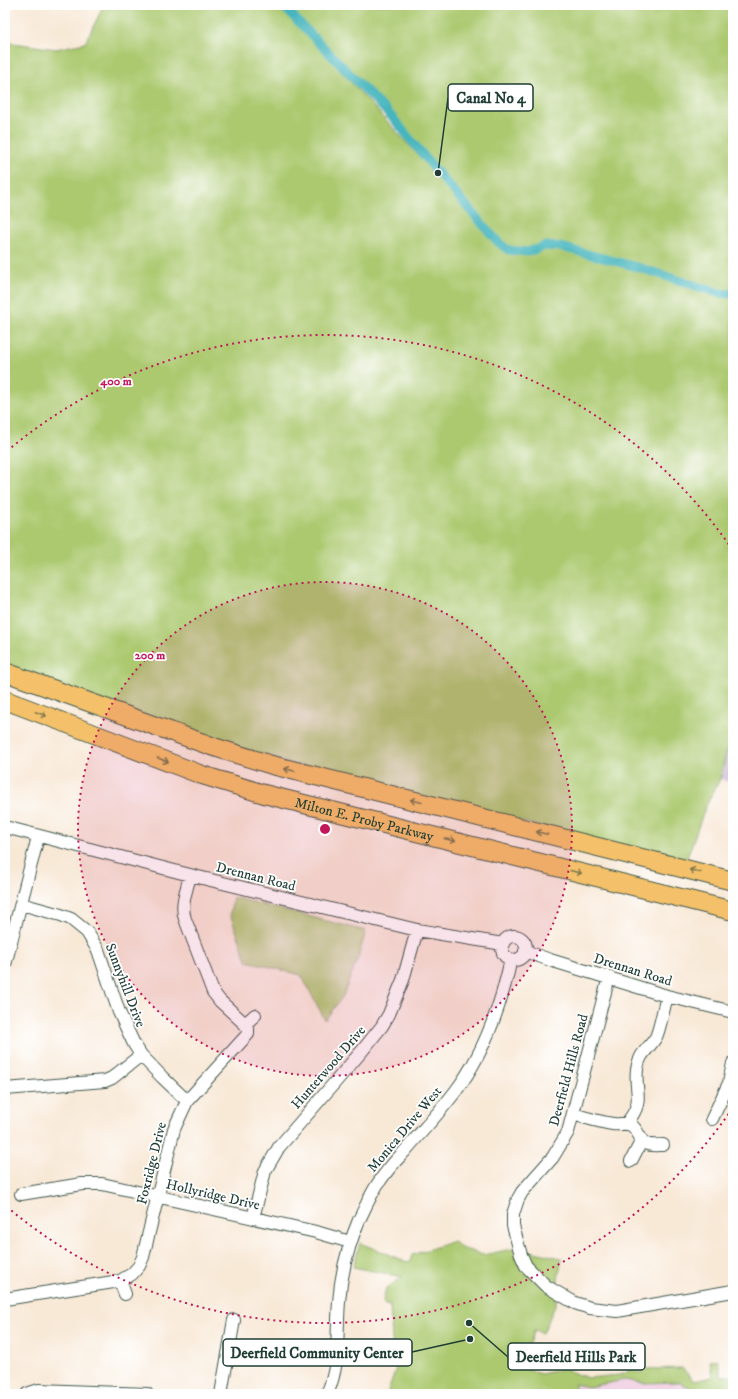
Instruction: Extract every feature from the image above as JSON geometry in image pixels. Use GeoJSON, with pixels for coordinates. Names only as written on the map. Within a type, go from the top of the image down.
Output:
{"type":"FeatureCollection","features":[{"type":"Feature","properties":{"kind":"highway","name":"Milton E. Proby Parkway"},"geometry":{"type":"LineString","coordinates":[[5,672],[214,747],[272,765],[733,881]]}},
{"type":"Feature","properties":{"kind":"highway","name":"Milton E. Proby Parkway"},"geometry":{"type":"LineString","coordinates":[[5,700],[202,775],[242,788],[733,911]]}},
{"type":"Feature","properties":{"kind":"street","name":"Drennan Road"},"geometry":{"type":"LineString","coordinates":[[5,827],[38,837],[417,930],[503,944]]}},
{"type":"Feature","properties":{"kind":"street"},"geometry":{"type":"LineString","coordinates":[[5,965],[38,837]]}},
{"type":"Feature","properties":{"kind":"street"},"geometry":{"type":"LineString","coordinates":[[190,875],[182,911],[213,992],[220,1001],[245,1024],[255,1015]]}},
{"type":"Feature","properties":{"kind":"street","name":"Sunnyhill Drive"},"geometry":{"type":"LineString","coordinates":[[21,904],[60,914],[71,919],[87,932],[98,950],[119,1012],[128,1033],[141,1055],[186,1101]]}},
{"type":"Feature","properties":{"kind":"street","name":"Hunterwood Drive"},"geometry":{"type":"LineString","coordinates":[[253,1218],[265,1170],[279,1147],[362,1051],[382,1026],[389,1014],[404,980],[417,930]]}},
{"type":"Feature","properties":{"kind":"street"},"geometry":{"type":"LineString","coordinates":[[516,936],[523,940],[526,947],[525,951],[521,957],[511,959],[507,957],[503,951],[503,944],[508,938],[516,936]]}},
{"type":"Feature","properties":{"kind":"street","name":"Drennan Road"},"geometry":{"type":"LineString","coordinates":[[525,951],[667,996],[733,1012]]}},
{"type":"Feature","properties":{"kind":"street","name":"Monica Drive West"},"geometry":{"type":"LineString","coordinates":[[327,1394],[334,1374],[337,1358],[340,1286],[343,1267],[350,1242],[376,1185],[446,1104],[466,1075],[483,1043],[494,1017],[511,959]]}},
{"type":"Feature","properties":{"kind":"street","name":"Deerfield Hills Road"},"geometry":{"type":"LineString","coordinates":[[609,977],[568,1132],[553,1157],[522,1192],[513,1214],[513,1226],[517,1243],[526,1266],[546,1286],[576,1303],[590,1308],[603,1310],[617,1311],[733,1291]]}},
{"type":"Feature","properties":{"kind":"street"},"geometry":{"type":"LineString","coordinates":[[626,1124],[634,1114],[639,1097],[637,1069],[640,1057],[656,1037],[667,996]]}},
{"type":"Feature","properties":{"kind":"street","name":"Foxridge Drive"},"geometry":{"type":"LineString","coordinates":[[5,1299],[120,1281],[132,1274],[139,1266],[143,1257],[174,1129],[186,1101],[248,1034],[248,1029],[245,1024]]}},
{"type":"Feature","properties":{"kind":"street"},"geometry":{"type":"LineString","coordinates":[[5,1089],[105,1081],[112,1078],[141,1055]]}},
{"type":"Feature","properties":{"kind":"street"},"geometry":{"type":"LineString","coordinates":[[712,1119],[729,1083],[733,1062]]}},
{"type":"Feature","properties":{"kind":"street"},"geometry":{"type":"LineString","coordinates":[[573,1114],[614,1124],[626,1124],[632,1126],[638,1132],[642,1140],[647,1144],[663,1145]]}},
{"type":"Feature","properties":{"kind":"street"},"geometry":{"type":"LineString","coordinates":[[631,1161],[642,1140]]}},
{"type":"Feature","properties":{"kind":"street","name":"Hollyridge Drive"},"geometry":{"type":"LineString","coordinates":[[21,1194],[92,1183],[158,1196],[316,1232],[350,1242]]}},
{"type":"Feature","properties":{"kind":"street"},"geometry":{"type":"LineString","coordinates":[[120,1281],[125,1294]]}},
{"type":"Feature","properties":{"kind":"street"},"geometry":{"type":"LineString","coordinates":[[221,1394],[234,1320]]}},
{"type":"Feature","properties":{"kind":"street"},"geometry":{"type":"LineString","coordinates":[[28,1394],[39,1390],[147,1394]]}},
{"type":"Feature","properties":{"kind":"shaded area"},"geometry":{"type":"Polygon","coordinates":[[[733,723],[733,784],[720,779],[733,723]]]}},
{"type":"Feature","properties":{"kind":"shaded area"},"geometry":{"type":"Polygon","coordinates":[[[624,1380],[644,1383],[679,1382],[695,1390],[696,1394],[579,1394],[574,1383],[589,1387],[624,1380]]]}},
{"type":"Feature","properties":{"kind":"green space"},"geometry":{"type":"Polygon","coordinates":[[[103,5],[280,5],[498,242],[506,248],[393,118],[282,5],[733,5],[733,723],[720,779],[705,808],[685,863],[257,755],[5,666],[5,42],[56,49],[85,43],[103,5]]]}},
{"type":"Feature","properties":{"kind":"green space"},"geometry":{"type":"Polygon","coordinates":[[[233,897],[366,931],[358,958],[343,996],[325,1020],[301,975],[247,961],[230,914],[233,897]]]}},
{"type":"Feature","properties":{"kind":"green space"},"geometry":{"type":"Polygon","coordinates":[[[454,1241],[461,1248],[483,1255],[512,1249],[530,1251],[562,1258],[557,1285],[556,1303],[543,1333],[535,1330],[520,1367],[541,1374],[563,1369],[588,1378],[620,1375],[626,1373],[629,1369],[640,1373],[646,1369],[682,1368],[694,1381],[712,1377],[710,1361],[718,1360],[721,1376],[733,1376],[733,1394],[696,1394],[695,1390],[678,1382],[644,1383],[624,1380],[589,1387],[574,1384],[579,1394],[387,1394],[396,1368],[392,1340],[390,1306],[385,1305],[383,1301],[386,1288],[403,1277],[353,1267],[360,1243],[407,1262],[410,1261],[412,1255],[454,1241]]]}},
{"type":"Feature","properties":{"kind":"waterway"},"geometry":{"type":"LineString","coordinates":[[282,5],[393,118],[438,173],[498,242],[508,250],[528,252],[545,246],[561,247],[637,267],[719,293],[733,294]]}},
{"type":"Feature","properties":{"kind":"place","name":"Canal No 4"},"geometry":{"type":"Point","coordinates":[438,173]}},
{"type":"Feature","properties":{"kind":"place","name":"Deerfield Hills Park"},"geometry":{"type":"Point","coordinates":[469,1323]}},
{"type":"Feature","properties":{"kind":"place","name":"Deerfield Community Center"},"geometry":{"type":"Point","coordinates":[470,1339]}}]}
